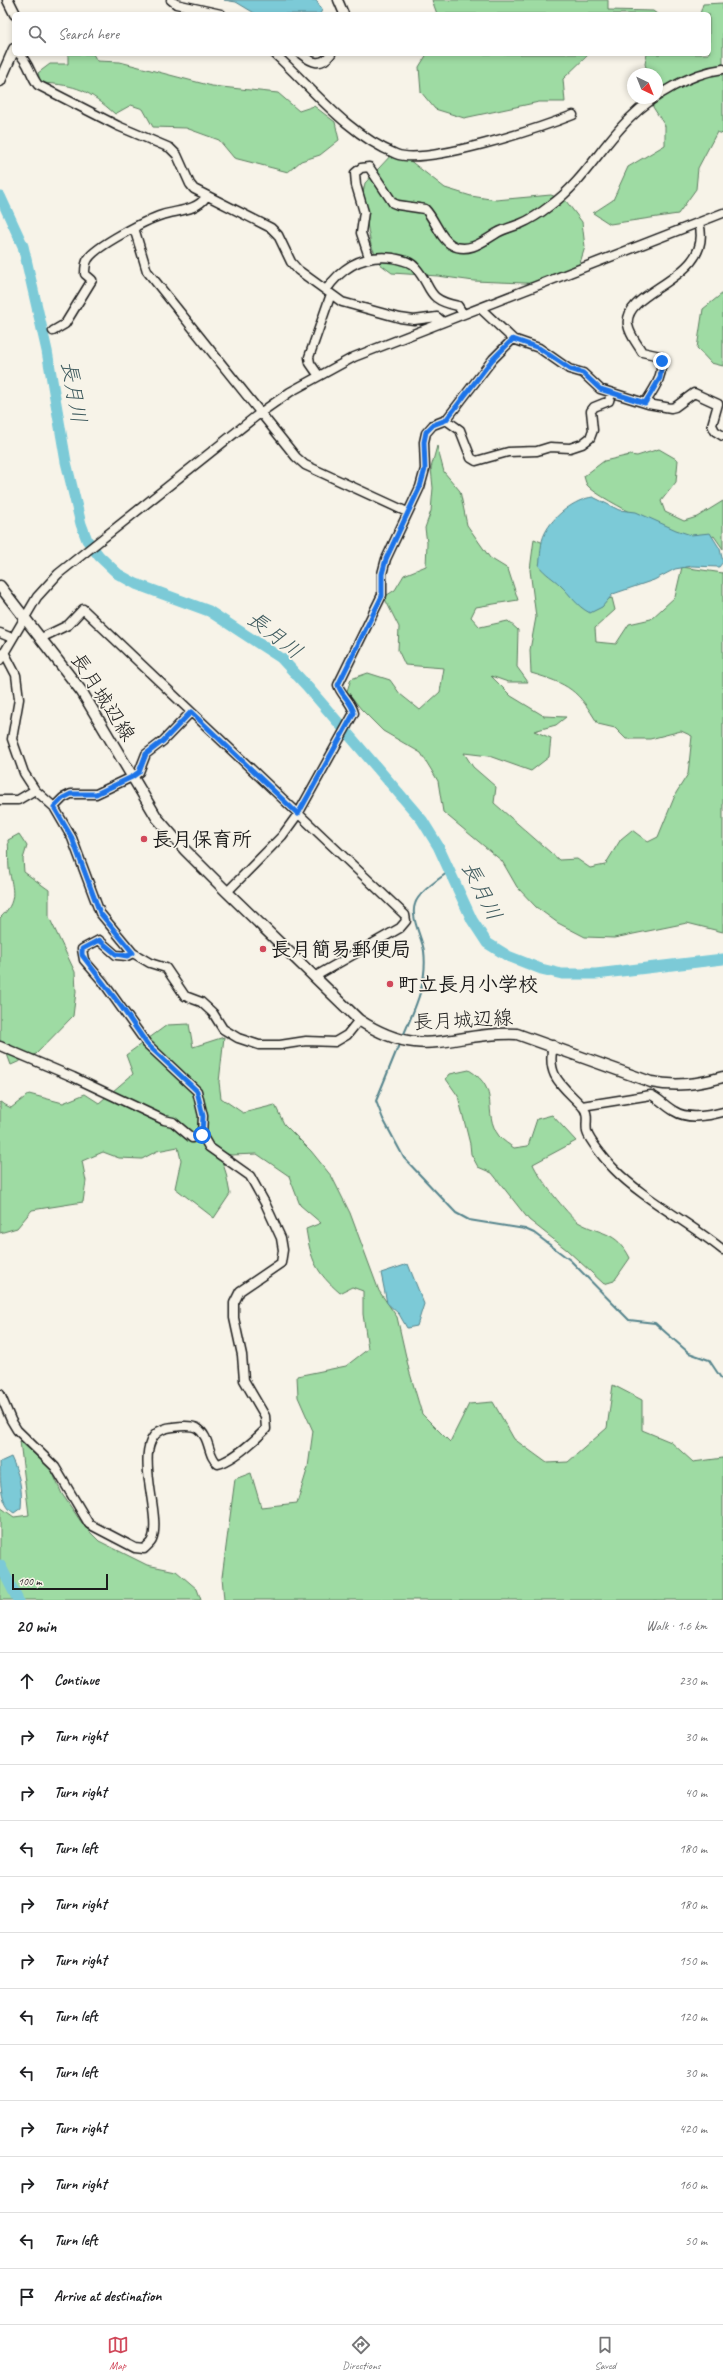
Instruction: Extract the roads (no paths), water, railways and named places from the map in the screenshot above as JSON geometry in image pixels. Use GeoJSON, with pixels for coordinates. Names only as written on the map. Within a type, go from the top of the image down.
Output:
{"type":"FeatureCollection","features":[{"type":"Feature","properties":{"kind":"main road"},"geometry":{"type":"LineString","coordinates":[[8,0],[13,12]]}},
{"type":"Feature","properties":{"kind":"main road"},"geometry":{"type":"LineString","coordinates":[[0,81],[12,54]]}},
{"type":"Feature","properties":{"kind":"main road","name":"長月城辺線"},"geometry":{"type":"LineString","coordinates":[[0,586],[23,618],[82,692],[132,777],[167,831],[314,978],[360,1020],[385,1035],[406,1042],[436,1043],[499,1033],[517,1034],[553,1045],[651,1082],[670,1086],[688,1085],[723,1077]]}},
{"type":"Feature","properties":{"kind":"street"},"geometry":{"type":"LineString","coordinates":[[171,0],[176,4],[212,12]]}},
{"type":"Feature","properties":{"kind":"street"},"geometry":{"type":"LineString","coordinates":[[338,0],[343,12]]}},
{"type":"Feature","properties":{"kind":"street"},"geometry":{"type":"LineString","coordinates":[[22,56],[24,58],[32,78],[38,85],[118,126],[170,148],[177,155],[190,184],[206,197],[271,228],[278,235],[291,262],[342,302],[400,318],[414,320],[437,317],[443,322]]}},
{"type":"Feature","properties":{"kind":"street"},"geometry":{"type":"LineString","coordinates":[[276,56],[316,96],[350,125],[375,144],[397,155],[409,157],[430,156],[507,138],[573,115]]}},
{"type":"Feature","properties":{"kind":"street"},"geometry":{"type":"LineString","coordinates":[[304,56],[310,61],[318,63],[325,61],[329,56]]}},
{"type":"Feature","properties":{"kind":"street"},"geometry":{"type":"LineString","coordinates":[[369,257],[361,233],[364,212],[356,185],[355,173],[361,168],[369,167],[393,202],[398,205],[425,209],[452,245],[463,248],[471,247],[485,241],[498,232],[521,224],[552,205],[586,172],[611,138],[631,117],[675,84],[691,77],[723,69]]}},
{"type":"Feature","properties":{"kind":"street"},"geometry":{"type":"LineString","coordinates":[[53,331],[66,324],[92,280],[85,274],[88,258],[134,228],[161,215],[195,207],[206,197]]}},
{"type":"Feature","properties":{"kind":"street"},"geometry":{"type":"LineString","coordinates":[[360,1020],[347,1035],[335,1042],[306,1041],[280,1045],[258,1045],[238,1038],[223,1029],[213,1013],[201,1002],[185,996],[166,968],[133,953],[100,913],[72,838],[54,807],[35,790],[24,772],[12,739],[19,699],[14,668],[2,656],[23,618],[37,597],[58,574],[260,414],[319,376],[354,357],[723,213]]}},
{"type":"Feature","properties":{"kind":"street"},"geometry":{"type":"LineString","coordinates":[[645,403],[660,378],[662,361],[660,356],[642,352],[631,337],[628,324],[629,314],[637,303],[671,280],[692,262],[697,255],[702,232],[699,223]]}},
{"type":"Feature","properties":{"kind":"street"},"geometry":{"type":"LineString","coordinates":[[134,228],[147,271],[260,414],[305,465],[407,512]]}},
{"type":"Feature","properties":{"kind":"street"},"geometry":{"type":"LineString","coordinates":[[319,376],[310,363],[309,358],[328,292],[335,277],[369,257],[382,256],[410,263],[420,273],[432,295],[441,303],[458,306],[463,314]]}},
{"type":"Feature","properties":{"kind":"street"},"geometry":{"type":"LineString","coordinates":[[480,308],[513,339],[539,348],[570,369],[583,373],[600,389],[645,403],[675,407],[694,393],[715,401],[718,404],[718,409],[712,425],[715,431],[723,436]]}},
{"type":"Feature","properties":{"kind":"street"},"geometry":{"type":"LineString","coordinates":[[227,892],[282,836],[298,814],[354,713],[352,705],[340,690],[338,685],[382,596],[382,574],[386,559],[420,487],[425,469],[424,442],[426,432],[433,425],[446,420],[492,360],[513,339]]}},
{"type":"Feature","properties":{"kind":"street"},"geometry":{"type":"LineString","coordinates":[[446,420],[460,430],[471,458],[476,461],[508,452],[537,451],[550,447],[570,448],[582,444],[590,438],[593,430],[591,411],[594,407],[609,401],[612,393]]}},
{"type":"Feature","properties":{"kind":"street"},"geometry":{"type":"LineString","coordinates":[[40,638],[68,625],[83,609],[405,915],[406,921],[400,928],[314,978]]}},
{"type":"Feature","properties":{"kind":"street"},"geometry":{"type":"LineString","coordinates":[[0,633],[12,638]]}},
{"type":"Feature","properties":{"kind":"street"},"geometry":{"type":"LineString","coordinates":[[54,807],[63,798],[71,794],[96,794],[132,777],[139,772],[146,754],[163,741],[191,712]]}},
{"type":"Feature","properties":{"kind":"street"},"geometry":{"type":"LineString","coordinates":[[0,800],[18,800],[35,790]]}},
{"type":"Feature","properties":{"kind":"street"},"geometry":{"type":"LineString","coordinates":[[0,1394],[14,1425],[55,1467],[89,1524],[135,1548],[144,1549],[152,1541],[154,1534],[150,1495],[149,1448],[151,1438],[159,1430],[172,1427],[192,1426],[198,1429],[206,1438],[214,1460],[218,1464],[226,1462],[256,1439],[266,1429],[265,1416],[244,1380],[242,1355],[234,1318],[234,1303],[240,1291],[281,1263],[283,1250],[281,1238],[265,1203],[250,1176],[209,1147],[202,1135],[203,1116],[197,1091],[147,1044],[115,998],[84,960],[82,949],[99,940],[116,954],[127,956],[133,953]]}},
{"type":"Feature","properties":{"kind":"street"},"geometry":{"type":"LineString","coordinates":[[553,1045],[550,1060],[551,1072],[575,1101],[582,1106],[587,1116],[587,1131],[613,1168],[635,1187],[686,1222],[723,1250]]}},
{"type":"Feature","properties":{"kind":"street"},"geometry":{"type":"LineString","coordinates":[[0,1046],[74,1077],[164,1120],[173,1122],[192,1138],[202,1135]]}},
{"type":"Feature","properties":{"kind":"street"},"geometry":{"type":"LineString","coordinates":[[582,1106],[651,1095],[674,1112],[690,1116],[709,1116],[723,1112]]}},
{"type":"Feature","properties":{"kind":"water"},"geometry":{"type":"Polygon","coordinates":[[[224,0],[316,0],[322,10],[321,12],[253,12],[236,2],[224,0]]]}},
{"type":"Feature","properties":{"kind":"water"},"geometry":{"type":"Polygon","coordinates":[[[593,497],[619,510],[636,512],[691,535],[710,533],[720,549],[723,562],[719,567],[692,566],[675,569],[654,580],[613,594],[602,607],[590,613],[577,604],[564,589],[539,566],[543,537],[553,520],[565,509],[586,498],[593,497]]]}},
{"type":"Feature","properties":{"kind":"water"},"geometry":{"type":"Polygon","coordinates":[[[408,1264],[424,1304],[417,1326],[407,1328],[399,1314],[387,1303],[381,1273],[408,1264]]]}},
{"type":"Feature","properties":{"kind":"water"},"geometry":{"type":"Polygon","coordinates":[[[11,1457],[21,1488],[21,1508],[14,1513],[9,1509],[3,1498],[0,1476],[0,1462],[11,1457]]]}},
{"type":"Feature","properties":{"kind":"waterway","name":"長月川"},"geometry":{"type":"LineString","coordinates":[[0,196],[23,246],[47,351],[66,462],[81,524],[87,540],[99,556],[118,574],[136,584],[209,611],[281,658],[422,820],[438,846],[472,920],[487,943],[508,956],[541,969],[562,974],[596,974],[723,959]]}},
{"type":"Feature","properties":{"kind":"waterway"},"geometry":{"type":"LineString","coordinates":[[403,1036],[420,995],[424,973],[424,951],[415,921],[415,904],[425,890],[450,871]]}},
{"type":"Feature","properties":{"kind":"waterway"},"geometry":{"type":"LineString","coordinates":[[400,1042],[376,1101],[383,1119],[404,1158],[456,1213],[469,1220],[525,1229],[534,1233],[570,1260],[629,1320],[655,1323],[689,1353],[709,1360],[723,1381]]}},
{"type":"Feature","properties":{"kind":"waterway"},"geometry":{"type":"LineString","coordinates":[[0,1565],[18,1600]]}},
{"type":"Feature","properties":{"kind":"place","name":"長月保育所"},"geometry":{"type":"Point","coordinates":[144,839]}},
{"type":"Feature","properties":{"kind":"place","name":"長月簡易郵便局"},"geometry":{"type":"Point","coordinates":[263,949]}},
{"type":"Feature","properties":{"kind":"place","name":"町立長月小学校"},"geometry":{"type":"Point","coordinates":[390,984]}}]}
